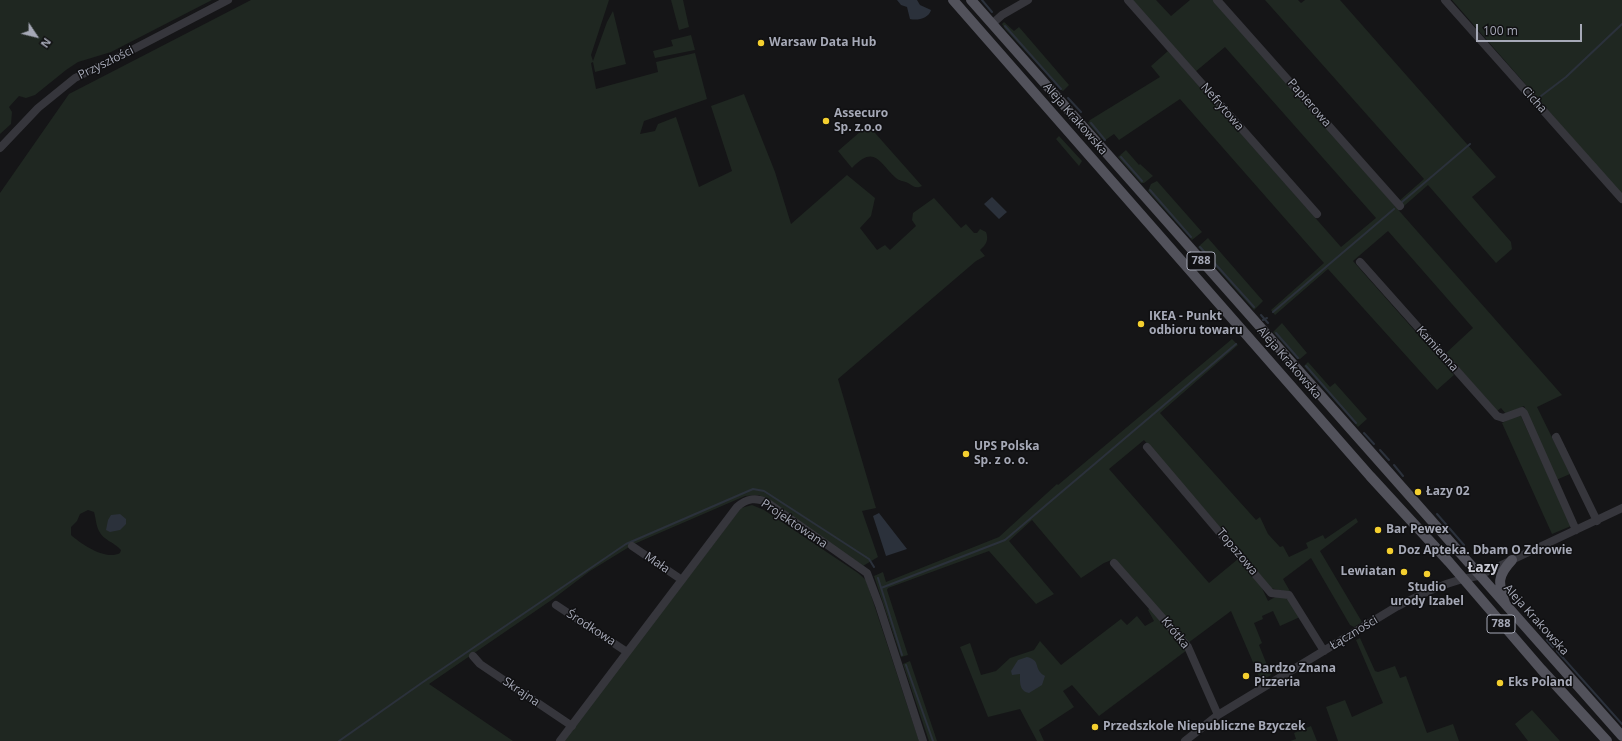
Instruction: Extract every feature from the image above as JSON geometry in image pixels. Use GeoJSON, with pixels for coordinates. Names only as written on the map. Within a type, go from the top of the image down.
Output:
{"type":"FeatureCollection","features":[{"type":"Feature","properties":{"kind":"main road","name":"Aleja Krakowska"},"geometry":{"type":"LineString","coordinates":[[953,0],[1370,476],[1449,562],[1461,578],[1607,741]]}},
{"type":"Feature","properties":{"kind":"main road","name":"Aleja Krakowska"},"geometry":{"type":"LineString","coordinates":[[971,0],[1478,576],[1507,606],[1622,736]]}},
{"type":"Feature","properties":{"kind":"main road"},"geometry":{"type":"LineString","coordinates":[[1507,606],[1500,586],[1500,580],[1504,569],[1512,560]]}},
{"type":"Feature","properties":{"kind":"street","name":"Przyszłości"},"geometry":{"type":"LineString","coordinates":[[0,148],[38,108],[75,78],[228,0]]}},
{"type":"Feature","properties":{"kind":"street"},"geometry":{"type":"LineString","coordinates":[[992,24],[1002,15],[1028,0]]}},
{"type":"Feature","properties":{"kind":"street","name":"Nefrytowa"},"geometry":{"type":"LineString","coordinates":[[1128,0],[1317,214]]}},
{"type":"Feature","properties":{"kind":"street","name":"Papierowa"},"geometry":{"type":"LineString","coordinates":[[1217,0],[1400,206]]}},
{"type":"Feature","properties":{"kind":"street","name":"Cicha"},"geometry":{"type":"LineString","coordinates":[[1445,0],[1622,199]]}},
{"type":"Feature","properties":{"kind":"street","name":"Kamienna"},"geometry":{"type":"LineString","coordinates":[[1360,262],[1497,416],[1503,418],[1522,411],[1576,530]]}},
{"type":"Feature","properties":{"kind":"street"},"geometry":{"type":"LineString","coordinates":[[1556,437],[1597,521]]}},
{"type":"Feature","properties":{"kind":"street","name":"Topazowa"},"geometry":{"type":"LineString","coordinates":[[1147,447],[1271,593],[1289,594],[1324,651]]}},
{"type":"Feature","properties":{"kind":"street","name":"Projektowana"},"geometry":{"type":"LineString","coordinates":[[560,741],[737,506],[743,502],[755,499],[768,503],[867,573],[879,605],[923,741]]}},
{"type":"Feature","properties":{"kind":"street","name":"Łączności"},"geometry":{"type":"LineString","coordinates":[[1185,741],[1218,715],[1396,607],[1422,594],[1461,578],[1478,576],[1622,508]]}},
{"type":"Feature","properties":{"kind":"street","name":"Mała"},"geometry":{"type":"LineString","coordinates":[[632,546],[682,580]]}},
{"type":"Feature","properties":{"kind":"street","name":"Krótka"},"geometry":{"type":"LineString","coordinates":[[1114,563],[1188,647],[1218,715]]}},
{"type":"Feature","properties":{"kind":"street","name":"Środkowa"},"geometry":{"type":"LineString","coordinates":[[556,605],[627,652]]}},
{"type":"Feature","properties":{"kind":"street","name":"Skrajna"},"geometry":{"type":"LineString","coordinates":[[473,656],[480,664],[572,726]]}},
{"type":"Feature","properties":{"kind":"shaded area"},"geometry":{"type":"Polygon","coordinates":[[[0,0],[212,0],[111,52],[78,62],[35,95],[26,98],[19,96],[9,107],[12,112],[11,124],[0,134],[0,0]]]}},
{"type":"Feature","properties":{"kind":"shaded area"},"geometry":{"type":"Polygon","coordinates":[[[251,0],[609,0],[591,55],[593,61],[607,22],[613,11],[626,64],[595,72],[593,62],[591,63],[596,89],[658,72],[656,62],[695,53],[707,99],[644,121],[640,134],[655,131],[658,124],[676,117],[699,187],[732,171],[711,106],[744,94],[775,172],[791,224],[847,175],[875,198],[871,216],[860,228],[877,250],[885,245],[890,250],[916,226],[912,220],[913,213],[934,198],[961,228],[966,224],[974,233],[977,233],[980,229],[986,232],[986,242],[980,250],[985,256],[976,261],[838,379],[876,508],[862,511],[878,557],[863,566],[759,495],[745,496],[634,544],[590,571],[553,599],[429,684],[513,741],[0,741],[0,193],[69,94],[251,0]],[[88,510],[80,514],[77,521],[71,527],[71,535],[87,547],[101,553],[114,555],[120,553],[121,550],[106,539],[99,531],[94,512],[88,510]]]}},
{"type":"Feature","properties":{"kind":"shaded area"},"geometry":{"type":"Polygon","coordinates":[[[671,0],[683,0],[689,27],[679,30],[671,0]]]}},
{"type":"Feature","properties":{"kind":"shaded area"},"geometry":{"type":"Polygon","coordinates":[[[897,0],[917,0],[920,5],[931,10],[930,13],[923,18],[916,20],[910,19],[907,7],[901,5],[897,0]]]}},
{"type":"Feature","properties":{"kind":"shaded area"},"geometry":{"type":"Polygon","coordinates":[[[1132,0],[1156,0],[1171,16],[1190,0],[1221,0],[1394,205],[1562,395],[1537,407],[1570,474],[1556,480],[1524,406],[1506,414],[1501,408],[1497,411],[1446,353],[1473,328],[1388,231],[1353,261],[1454,375],[1437,390],[1328,269],[1275,315],[1271,310],[1324,263],[1180,99],[1119,140],[1114,134],[1104,141],[1088,123],[1090,120],[1160,77],[1151,66],[1168,51],[1341,247],[1376,218],[1225,47],[1195,72],[1132,0]]]}},
{"type":"Feature","properties":{"kind":"shaded area"},"geometry":{"type":"Polygon","coordinates":[[[1265,0],[1298,0],[1301,3],[1305,0],[1340,0],[1496,177],[1472,197],[1511,242],[1512,249],[1496,263],[1428,185],[1404,206],[1399,201],[1424,179],[1265,0]]]}},
{"type":"Feature","properties":{"kind":"shaded area"},"geometry":{"type":"Polygon","coordinates":[[[1452,0],[1622,0],[1622,195],[1452,0]]]}},
{"type":"Feature","properties":{"kind":"shaded area"},"geometry":{"type":"Polygon","coordinates":[[[1004,22],[1014,31],[1019,27],[1069,85],[1063,91],[1005,29],[1002,24],[1004,22]]]}},
{"type":"Feature","properties":{"kind":"shaded area"},"geometry":{"type":"Polygon","coordinates":[[[691,35],[695,50],[655,58],[653,51],[673,46],[671,40],[691,35]]]}},
{"type":"Feature","properties":{"kind":"shaded area"},"geometry":{"type":"Polygon","coordinates":[[[868,125],[922,186],[915,187],[897,179],[876,158],[866,157],[852,168],[838,151],[868,125]]]}},
{"type":"Feature","properties":{"kind":"shaded area"},"geometry":{"type":"Polygon","coordinates":[[[1059,136],[1082,161],[1079,166],[1056,139],[1059,136]]]}},
{"type":"Feature","properties":{"kind":"shaded area"},"geometry":{"type":"Polygon","coordinates":[[[1126,150],[1139,165],[1140,164],[1153,176],[1144,183],[1141,183],[1118,157],[1126,150]]]}},
{"type":"Feature","properties":{"kind":"shaded area"},"geometry":{"type":"Polygon","coordinates":[[[1157,181],[1202,232],[1192,240],[1148,191],[1151,184],[1157,181]]]}},
{"type":"Feature","properties":{"kind":"shaded area"},"geometry":{"type":"Polygon","coordinates":[[[992,197],[1007,212],[999,219],[984,204],[992,197]]]}},
{"type":"Feature","properties":{"kind":"shaded area"},"geometry":{"type":"Polygon","coordinates":[[[1208,238],[1263,301],[1254,310],[1198,247],[1208,238]]]}},
{"type":"Feature","properties":{"kind":"shaded area"},"geometry":{"type":"Polygon","coordinates":[[[1282,323],[1307,353],[1300,359],[1297,359],[1273,332],[1282,323]]]}},
{"type":"Feature","properties":{"kind":"shaded area"},"geometry":{"type":"Polygon","coordinates":[[[1232,339],[1238,345],[1160,413],[1256,520],[1260,517],[1268,534],[1280,547],[1283,546],[1289,557],[1308,548],[1306,543],[1323,535],[1325,539],[1356,518],[1358,522],[1320,551],[1362,622],[1354,627],[1350,625],[1311,558],[1283,579],[1291,593],[1270,588],[1232,541],[1144,440],[1109,469],[1209,583],[1238,559],[1260,584],[1268,601],[1279,595],[1288,597],[1300,617],[1280,626],[1273,611],[1262,616],[1263,619],[1254,623],[1262,643],[1259,645],[1271,675],[1261,681],[1231,611],[1188,643],[1114,559],[1104,563],[1081,578],[1032,520],[1009,541],[1054,594],[1036,604],[989,551],[888,588],[887,590],[908,655],[901,657],[874,576],[883,572],[886,582],[999,537],[1057,484],[1058,485],[1232,339]]]}},
{"type":"Feature","properties":{"kind":"shaded area"},"geometry":{"type":"Polygon","coordinates":[[[1308,362],[1330,387],[1335,383],[1367,419],[1358,427],[1304,366],[1308,362]]]}},
{"type":"Feature","properties":{"kind":"shaded area"},"geometry":{"type":"Polygon","coordinates":[[[1520,414],[1571,526],[1552,534],[1502,423],[1520,414]]]}},
{"type":"Feature","properties":{"kind":"shaded area"},"geometry":{"type":"Polygon","coordinates":[[[752,505],[764,510],[858,573],[866,580],[919,741],[563,741],[741,508],[752,505]]]}},
{"type":"Feature","properties":{"kind":"shaded area"},"geometry":{"type":"Polygon","coordinates":[[[879,513],[907,549],[886,556],[873,516],[879,513]]]}},
{"type":"Feature","properties":{"kind":"shaded area"},"geometry":{"type":"Polygon","coordinates":[[[120,514],[126,519],[126,524],[120,530],[110,532],[106,530],[108,520],[111,515],[120,514]]]}},
{"type":"Feature","properties":{"kind":"shaded area"},"geometry":{"type":"Polygon","coordinates":[[[1150,608],[1187,650],[1099,716],[1072,685],[1063,691],[1074,707],[1039,730],[1044,741],[1037,741],[1020,709],[988,717],[960,647],[970,643],[981,675],[996,671],[1010,658],[1034,650],[1040,641],[1061,665],[1121,619],[1127,625],[1137,616],[1145,626],[1154,621],[1148,610],[1150,608]]]}},
{"type":"Feature","properties":{"kind":"shaded area"},"geometry":{"type":"Polygon","coordinates":[[[1360,638],[1375,671],[1378,672],[1395,666],[1400,678],[1406,676],[1427,733],[1453,724],[1459,741],[1338,741],[1326,707],[1345,700],[1352,717],[1383,703],[1356,640],[1360,638]]]}},
{"type":"Feature","properties":{"kind":"shaded area"},"geometry":{"type":"Polygon","coordinates":[[[1027,657],[1035,661],[1040,673],[1045,676],[1042,685],[1029,693],[1022,688],[1020,683],[1020,674],[1012,675],[1011,671],[1018,660],[1027,657]]]}},
{"type":"Feature","properties":{"kind":"shaded area"},"geometry":{"type":"Polygon","coordinates":[[[910,661],[937,741],[929,741],[903,664],[910,661]]]}},
{"type":"Feature","properties":{"kind":"shaded area"},"geometry":{"type":"Polygon","coordinates":[[[1532,710],[1560,741],[1528,741],[1515,724],[1532,710]]]}},
{"type":"Feature","properties":{"kind":"shaded area"},"geometry":{"type":"Polygon","coordinates":[[[1311,726],[1317,741],[1290,741],[1296,739],[1294,733],[1311,726]]]}},
{"type":"Feature","properties":{"kind":"waterway"},"geometry":{"type":"LineString","coordinates":[[982,0],[992,12]]}},
{"type":"Feature","properties":{"kind":"waterway"},"geometry":{"type":"LineString","coordinates":[[1541,96],[1566,77],[1622,24]]}},
{"type":"Feature","properties":{"kind":"waterway"},"geometry":{"type":"LineString","coordinates":[[1005,26],[1061,89]]}},
{"type":"Feature","properties":{"kind":"waterway"},"geometry":{"type":"LineString","coordinates":[[1068,98],[1081,112]]}},
{"type":"Feature","properties":{"kind":"waterway"},"geometry":{"type":"LineString","coordinates":[[1091,123],[1105,140]]}},
{"type":"Feature","properties":{"kind":"waterway"},"geometry":{"type":"LineString","coordinates":[[1402,202],[1470,144]]}},
{"type":"Feature","properties":{"kind":"waterway"},"geometry":{"type":"LineString","coordinates":[[1121,157],[1142,181]]}},
{"type":"Feature","properties":{"kind":"waterway"},"geometry":{"type":"LineString","coordinates":[[1150,190],[1191,237]]}},
{"type":"Feature","properties":{"kind":"waterway"},"geometry":{"type":"LineString","coordinates":[[1273,312],[1394,209]]}},
{"type":"Feature","properties":{"kind":"waterway"},"geometry":{"type":"LineString","coordinates":[[1200,247],[1254,307]]}},
{"type":"Feature","properties":{"kind":"waterway"},"geometry":{"type":"LineString","coordinates":[[1261,315],[1268,323]]}},
{"type":"Feature","properties":{"kind":"waterway"},"geometry":{"type":"LineString","coordinates":[[1263,320],[1267,318]]}},
{"type":"Feature","properties":{"kind":"waterway"},"geometry":{"type":"LineString","coordinates":[[1276,333],[1298,358]]}},
{"type":"Feature","properties":{"kind":"waterway"},"geometry":{"type":"LineString","coordinates":[[881,588],[1005,540],[1236,344]]}},
{"type":"Feature","properties":{"kind":"waterway"},"geometry":{"type":"LineString","coordinates":[[1306,366],[1356,423]]}},
{"type":"Feature","properties":{"kind":"waterway"},"geometry":{"type":"LineString","coordinates":[[1364,433],[1374,444]]}},
{"type":"Feature","properties":{"kind":"waterway"},"geometry":{"type":"LineString","coordinates":[[1380,450],[1389,460]]}},
{"type":"Feature","properties":{"kind":"waterway"},"geometry":{"type":"LineString","coordinates":[[1394,465],[1403,476]]}},
{"type":"Feature","properties":{"kind":"waterway"},"geometry":{"type":"LineString","coordinates":[[339,741],[626,544],[753,489],[764,491],[869,559],[874,567]]}},
{"type":"Feature","properties":{"kind":"waterway"},"geometry":{"type":"LineString","coordinates":[[1437,514],[1464,545]]}},
{"type":"Feature","properties":{"kind":"waterway"},"geometry":{"type":"LineString","coordinates":[[878,578],[902,655]]}},
{"type":"Feature","properties":{"kind":"waterway"},"geometry":{"type":"LineString","coordinates":[[1547,640],[1553,647]]}},
{"type":"Feature","properties":{"kind":"waterway"},"geometry":{"type":"LineString","coordinates":[[1557,651],[1622,724]]}},
{"type":"Feature","properties":{"kind":"waterway"},"geometry":{"type":"LineString","coordinates":[[906,665],[933,741]]}},
{"type":"Feature","properties":{"kind":"place","name":"Warsaw Data Hub"},"geometry":{"type":"Point","coordinates":[761,43]}},
{"type":"Feature","properties":{"kind":"place","name":"Assecuro Sp. z.o.o"},"geometry":{"type":"Point","coordinates":[826,121]}},
{"type":"Feature","properties":{"kind":"place","name":"IKEA - Punkt odbioru towaru"},"geometry":{"type":"Point","coordinates":[1141,324]}},
{"type":"Feature","properties":{"kind":"place","name":"UPS Polska Sp. z o. o."},"geometry":{"type":"Point","coordinates":[966,454]}},
{"type":"Feature","properties":{"kind":"place","name":"Łazy 02"},"geometry":{"type":"Point","coordinates":[1418,492]}},
{"type":"Feature","properties":{"kind":"place","name":"Bar Pewex"},"geometry":{"type":"Point","coordinates":[1378,530]}},
{"type":"Feature","properties":{"kind":"place","name":"Doz Apteka. Dbam O Zdrowie"},"geometry":{"type":"Point","coordinates":[1390,551]}},
{"type":"Feature","properties":{"kind":"place","name":"Lewiatan"},"geometry":{"type":"Point","coordinates":[1404,572]}},
{"type":"Feature","properties":{"kind":"place","name":"Studio urody Izabel"},"geometry":{"type":"Point","coordinates":[1427,574]}},
{"type":"Feature","properties":{"kind":"place","name":"Bardzo Znana Pizzeria"},"geometry":{"type":"Point","coordinates":[1246,676]}},
{"type":"Feature","properties":{"kind":"place","name":"Eks Poland"},"geometry":{"type":"Point","coordinates":[1500,683]}},
{"type":"Feature","properties":{"kind":"place","name":"Przedszkole Niepubliczne Bzyczek"},"geometry":{"type":"Point","coordinates":[1095,727]}},
{"type":"Feature","properties":{"kind":"district","name":"Łazy"},"geometry":{"type":"Point","coordinates":[1483,568]}}]}
